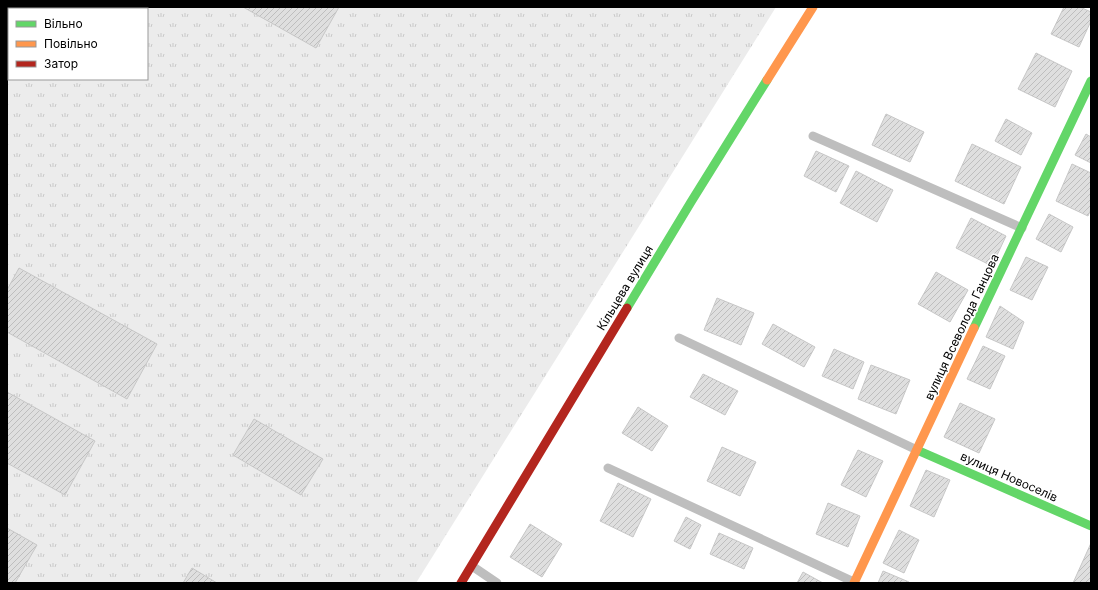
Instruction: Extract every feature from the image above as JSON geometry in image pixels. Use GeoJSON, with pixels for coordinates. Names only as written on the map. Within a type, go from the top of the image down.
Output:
{"type":"FeatureCollection","features":[{"type":"Feature","properties":{"kind":"street","name":"Кільцева вулиця"},"geometry":{"type":"LineString","coordinates":[[461,583],[692,202],[813,7]]}},
{"type":"Feature","properties":{"kind":"street","name":"вулиця Всеволода Ганцова"},"geometry":{"type":"LineString","coordinates":[[854,583],[1091,81]]}},
{"type":"Feature","properties":{"kind":"street","name":"вулиця Новоселів"},"geometry":{"type":"LineString","coordinates":[[917,450],[1091,526]]}},
{"type":"Feature","properties":{"kind":"lane"},"geometry":{"type":"LineString","coordinates":[[813,136],[1022,228]]}},
{"type":"Feature","properties":{"kind":"lane"},"geometry":{"type":"LineString","coordinates":[[679,338],[917,450]]}},
{"type":"Feature","properties":{"kind":"lane"},"geometry":{"type":"LineString","coordinates":[[608,468],[854,583]]}},
{"type":"Feature","properties":{"kind":"lane"},"geometry":{"type":"LineString","coordinates":[[471,565],[497,583]]}},
{"type":"Feature","properties":{"kind":"green space"},"geometry":{"type":"Polygon","coordinates":[[[776,7],[416,583],[7,583],[7,15],[8,14],[8,80],[148,80],[148,8],[12,8],[776,7]]]}},
{"type":"Feature","properties":{"kind":"building"},"geometry":{"type":"Polygon","coordinates":[[[243,7],[339,7],[316,48],[243,7]]]}},
{"type":"Feature","properties":{"kind":"building"},"geometry":{"type":"Polygon","coordinates":[[[1064,7],[1080,7],[1091,12],[1091,21],[1079,47],[1051,34],[1064,7]]]}},
{"type":"Feature","properties":{"kind":"building"},"geometry":{"type":"Polygon","coordinates":[[[1036,53],[1072,71],[1055,107],[1018,89],[1036,53]]]}},
{"type":"Feature","properties":{"kind":"building"},"geometry":{"type":"Polygon","coordinates":[[[886,114],[924,132],[910,162],[872,145],[886,114]]]}},
{"type":"Feature","properties":{"kind":"building"},"geometry":{"type":"Polygon","coordinates":[[[1006,119],[1032,133],[1021,155],[995,141],[1006,119]]]}},
{"type":"Feature","properties":{"kind":"building"},"geometry":{"type":"Polygon","coordinates":[[[1086,134],[1091,137],[1091,163],[1075,155],[1086,134]]]}},
{"type":"Feature","properties":{"kind":"building"},"geometry":{"type":"Polygon","coordinates":[[[972,144],[1021,167],[1004,204],[955,181],[972,144]]]}},
{"type":"Feature","properties":{"kind":"building"},"geometry":{"type":"Polygon","coordinates":[[[816,151],[849,166],[836,192],[804,176],[816,151]]]}},
{"type":"Feature","properties":{"kind":"building"},"geometry":{"type":"Polygon","coordinates":[[[1072,164],[1091,173],[1091,209],[1088,216],[1056,201],[1072,164]]]}},
{"type":"Feature","properties":{"kind":"building"},"geometry":{"type":"Polygon","coordinates":[[[856,171],[893,190],[877,222],[840,203],[856,171]]]}},
{"type":"Feature","properties":{"kind":"building"},"geometry":{"type":"Polygon","coordinates":[[[1049,214],[1073,227],[1061,252],[1036,239],[1049,214]]]}},
{"type":"Feature","properties":{"kind":"building"},"geometry":{"type":"Polygon","coordinates":[[[971,218],[1006,236],[992,266],[956,248],[971,218]]]}},
{"type":"Feature","properties":{"kind":"building"},"geometry":{"type":"Polygon","coordinates":[[[1026,257],[1048,267],[1032,300],[1010,290],[1026,257]]]}},
{"type":"Feature","properties":{"kind":"building"},"geometry":{"type":"Polygon","coordinates":[[[19,268],[157,344],[127,399],[7,332],[7,290],[19,268]]]}},
{"type":"Feature","properties":{"kind":"building"},"geometry":{"type":"Polygon","coordinates":[[[936,272],[968,290],[950,322],[918,304],[936,272]]]}},
{"type":"Feature","properties":{"kind":"building"},"geometry":{"type":"Polygon","coordinates":[[[717,298],[754,313],[741,345],[704,330],[717,298]]]}},
{"type":"Feature","properties":{"kind":"building"},"geometry":{"type":"Polygon","coordinates":[[[1000,306],[1024,322],[1013,349],[986,337],[1000,306]]]}},
{"type":"Feature","properties":{"kind":"building"},"geometry":{"type":"Polygon","coordinates":[[[773,324],[815,347],[804,367],[762,344],[773,324]]]}},
{"type":"Feature","properties":{"kind":"building"},"geometry":{"type":"Polygon","coordinates":[[[983,346],[1005,356],[990,389],[967,379],[983,346]]]}},
{"type":"Feature","properties":{"kind":"building"},"geometry":{"type":"Polygon","coordinates":[[[834,349],[864,362],[853,389],[822,376],[834,349]]]}},
{"type":"Feature","properties":{"kind":"building"},"geometry":{"type":"Polygon","coordinates":[[[871,365],[910,380],[896,414],[858,399],[871,365]]]}},
{"type":"Feature","properties":{"kind":"building"},"geometry":{"type":"Polygon","coordinates":[[[703,374],[738,391],[725,415],[690,397],[703,374]]]}},
{"type":"Feature","properties":{"kind":"building"},"geometry":{"type":"Polygon","coordinates":[[[7,392],[95,441],[65,495],[7,463],[7,392]]]}},
{"type":"Feature","properties":{"kind":"building"},"geometry":{"type":"Polygon","coordinates":[[[960,403],[995,419],[979,453],[944,437],[960,403]]]}},
{"type":"Feature","properties":{"kind":"building"},"geometry":{"type":"Polygon","coordinates":[[[638,407],[668,426],[652,451],[622,433],[638,407]]]}},
{"type":"Feature","properties":{"kind":"building"},"geometry":{"type":"Polygon","coordinates":[[[254,419],[323,459],[301,495],[233,455],[254,419]]]}},
{"type":"Feature","properties":{"kind":"building"},"geometry":{"type":"Polygon","coordinates":[[[722,447],[756,462],[740,496],[707,481],[722,447]]]}},
{"type":"Feature","properties":{"kind":"building"},"geometry":{"type":"Polygon","coordinates":[[[858,450],[883,461],[866,497],[841,485],[858,450]]]}},
{"type":"Feature","properties":{"kind":"building"},"geometry":{"type":"Polygon","coordinates":[[[926,470],[950,480],[934,517],[910,506],[926,470]]]}},
{"type":"Feature","properties":{"kind":"building"},"geometry":{"type":"Polygon","coordinates":[[[618,483],[651,499],[633,537],[600,521],[618,483]]]}},
{"type":"Feature","properties":{"kind":"building"},"geometry":{"type":"Polygon","coordinates":[[[828,503],[860,516],[848,547],[816,534],[828,503]]]}},
{"type":"Feature","properties":{"kind":"building"},"geometry":{"type":"Polygon","coordinates":[[[686,517],[701,525],[690,549],[674,541],[686,517]]]}},
{"type":"Feature","properties":{"kind":"building"},"geometry":{"type":"Polygon","coordinates":[[[530,524],[562,544],[542,577],[510,557],[530,524]]]}},
{"type":"Feature","properties":{"kind":"building"},"geometry":{"type":"Polygon","coordinates":[[[7,528],[37,545],[15,583],[7,583],[7,528]]]}},
{"type":"Feature","properties":{"kind":"building"},"geometry":{"type":"Polygon","coordinates":[[[899,530],[919,540],[904,573],[883,563],[899,530]]]}},
{"type":"Feature","properties":{"kind":"building"},"geometry":{"type":"Polygon","coordinates":[[[719,533],[753,548],[744,569],[710,554],[719,533]]]}},
{"type":"Feature","properties":{"kind":"building"},"geometry":{"type":"Polygon","coordinates":[[[1091,543],[1091,583],[1073,583],[1091,543]]]}},
{"type":"Feature","properties":{"kind":"building"},"geometry":{"type":"Polygon","coordinates":[[[192,568],[217,583],[183,583],[192,568]]]}},
{"type":"Feature","properties":{"kind":"building"},"geometry":{"type":"Polygon","coordinates":[[[883,571],[909,582],[909,583],[878,583],[883,571]]]}},
{"type":"Feature","properties":{"kind":"building"},"geometry":{"type":"Polygon","coordinates":[[[803,572],[823,583],[797,583],[803,572]]]}},
{"type":"Feature","properties":{"kind":"traffic: fast"},"geometry":{"type":"LineString","coordinates":[[627,308],[767,80]]}},
{"type":"Feature","properties":{"kind":"traffic: fast"},"geometry":{"type":"LineString","coordinates":[[974,328],[1091,81]]}},
{"type":"Feature","properties":{"kind":"traffic: fast"},"geometry":{"type":"LineString","coordinates":[[917,450],[1091,526]]}},
{"type":"Feature","properties":{"kind":"traffic: slow"},"geometry":{"type":"LineString","coordinates":[[767,80],[813,7]]}},
{"type":"Feature","properties":{"kind":"traffic: slow"},"geometry":{"type":"LineString","coordinates":[[854,583],[974,328]]}},
{"type":"Feature","properties":{"kind":"traffic: jam"},"geometry":{"type":"LineString","coordinates":[[461,583],[627,308]]}}]}
